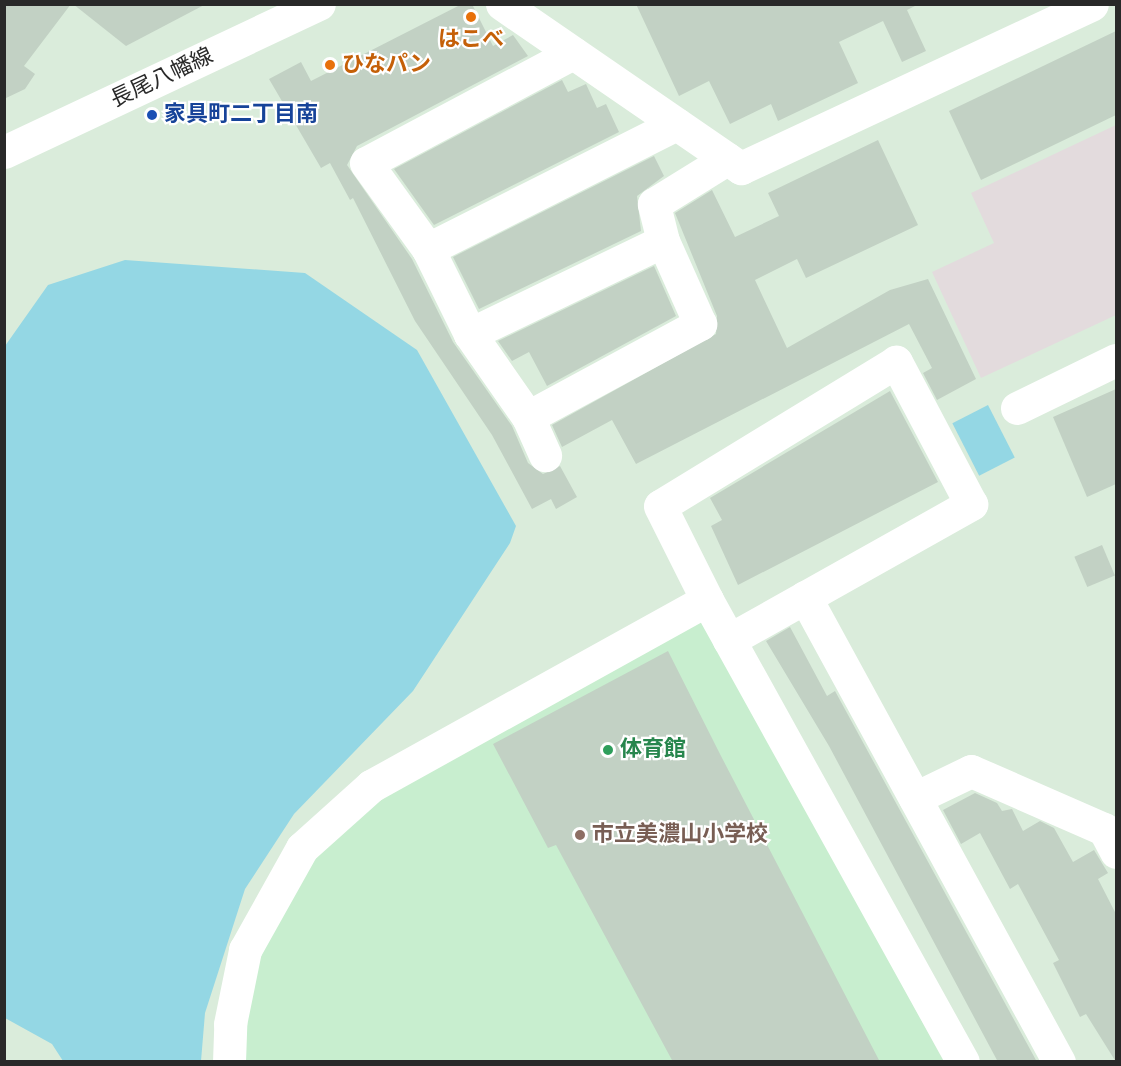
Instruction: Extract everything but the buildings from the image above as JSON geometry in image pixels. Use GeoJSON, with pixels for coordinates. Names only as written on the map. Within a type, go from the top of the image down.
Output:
{"type":"FeatureCollection","features":[{"type":"Feature","properties":{"kind":"street","name":"長尾八幡線"},"geometry":{"type":"LineString","coordinates":[[4,152],[319,4]]}},
{"type":"Feature","properties":{"kind":"street"},"geometry":{"type":"LineString","coordinates":[[502,4],[734,163]]}},
{"type":"Feature","properties":{"kind":"street"},"geometry":{"type":"LineString","coordinates":[[528,417],[700,324],[663,241],[654,204],[734,163],[1092,4]]}},
{"type":"Feature","properties":{"kind":"street"},"geometry":{"type":"LineString","coordinates":[[545,455],[528,417],[470,334],[428,249],[366,163],[573,53]]}},
{"type":"Feature","properties":{"kind":"street"},"geometry":{"type":"LineString","coordinates":[[428,249],[676,123]]}},
{"type":"Feature","properties":{"kind":"street"},"geometry":{"type":"LineString","coordinates":[[470,334],[663,241]]}},
{"type":"Feature","properties":{"kind":"street"},"geometry":{"type":"LineString","coordinates":[[1017,408],[1116,360]]}},
{"type":"Feature","properties":{"kind":"street"},"geometry":{"type":"LineString","coordinates":[[729,640],[971,504],[896,362],[660,506],[707,600],[729,640],[963,1062]]}},
{"type":"Feature","properties":{"kind":"street"},"geometry":{"type":"LineString","coordinates":[[805,597],[1059,1062]]}},
{"type":"Feature","properties":{"kind":"street"},"geometry":{"type":"LineString","coordinates":[[230,1062],[230,1024],[245,950],[302,848],[371,786],[707,600]]}},
{"type":"Feature","properties":{"kind":"street"},"geometry":{"type":"LineString","coordinates":[[915,798],[971,771],[1104,829],[1116,852]]}},
{"type":"Feature","properties":{"kind":"shaded area"},"geometry":{"type":"Polygon","coordinates":[[[1116,125],[1116,315],[981,378],[932,272],[994,243],[971,193],[1116,125]]]}},
{"type":"Feature","properties":{"kind":"shaded area"},"geometry":{"type":"Polygon","coordinates":[[[125,260],[305,273],[417,350],[516,526],[510,543],[413,691],[294,814],[245,889],[205,1013],[201,1061],[63,1061],[52,1044],[5,1018],[5,346],[48,285],[125,260]]]}},
{"type":"Feature","properties":{"kind":"shaded area"},"geometry":{"type":"Polygon","coordinates":[[[988,405],[1015,458],[979,476],[952,423],[988,405]]]}},
{"type":"Feature","properties":{"kind":"shaded area","name":"市立美濃山小学校"},"geometry":{"type":"Polygon","coordinates":[[[703,618],[944,1062],[240,1062],[254,970],[304,870],[373,799],[703,618]]]}},
{"type":"Feature","properties":{"kind":"place","name":"はこべ"},"geometry":{"type":"Point","coordinates":[471,17]}},
{"type":"Feature","properties":{"kind":"place","name":"ひなパン"},"geometry":{"type":"Point","coordinates":[330,65]}},
{"type":"Feature","properties":{"kind":"place","name":"家具町二丁目南"},"geometry":{"type":"Point","coordinates":[152,115]}},
{"type":"Feature","properties":{"kind":"place","name":"体育館"},"geometry":{"type":"Point","coordinates":[608,750]}},
{"type":"Feature","properties":{"kind":"place","name":"市立美濃山小学校"},"geometry":{"type":"Point","coordinates":[580,835]}}]}
